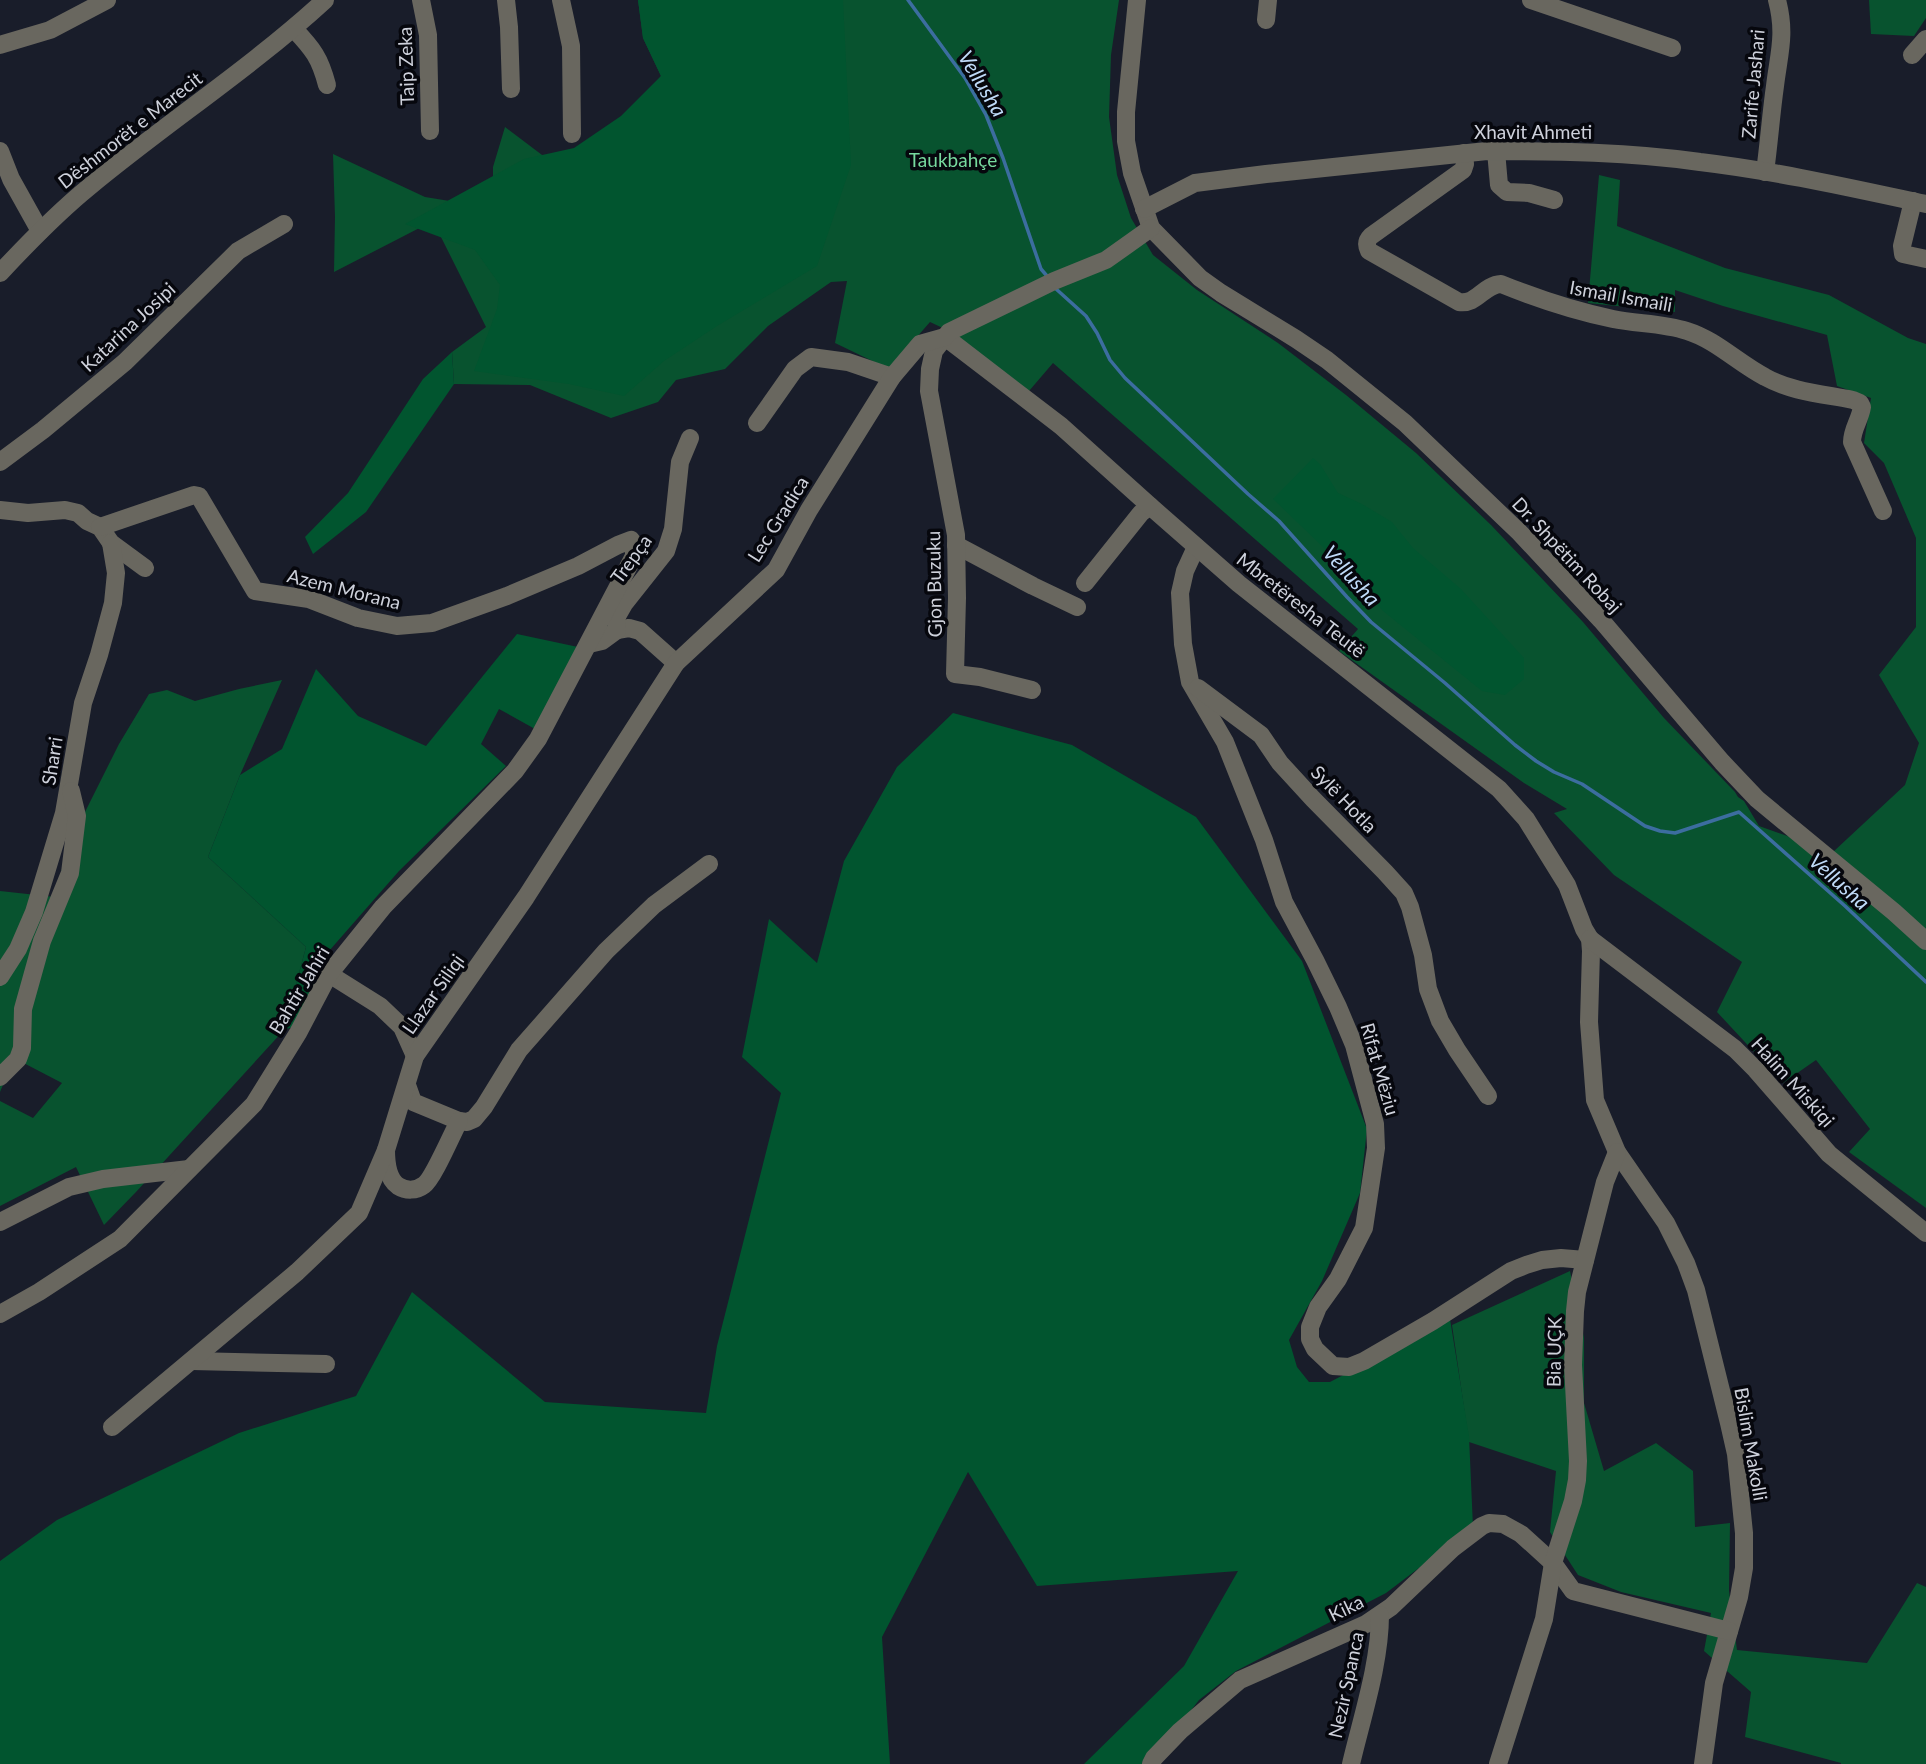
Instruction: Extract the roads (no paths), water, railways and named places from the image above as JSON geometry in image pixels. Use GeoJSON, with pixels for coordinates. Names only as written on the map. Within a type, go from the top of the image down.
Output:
{"type":"FeatureCollection","features":[{"type":"Feature","properties":{"kind":"street"},"geometry":{"type":"LineString","coordinates":[[0,45],[50,30],[107,0]]}},
{"type":"Feature","properties":{"kind":"street","name":"Taip Zeka"},"geometry":{"type":"LineString","coordinates":[[421,0],[428,35],[430,131]]}},
{"type":"Feature","properties":{"kind":"street"},"geometry":{"type":"LineString","coordinates":[[506,0],[511,89]]}},
{"type":"Feature","properties":{"kind":"street"},"geometry":{"type":"LineString","coordinates":[[561,0],[571,46],[572,134]]}},
{"type":"Feature","properties":{"kind":"street"},"geometry":{"type":"LineString","coordinates":[[1137,0],[1125,127],[1132,173],[1151,228]]}},
{"type":"Feature","properties":{"kind":"street"},"geometry":{"type":"LineString","coordinates":[[1266,20],[1268,0]]}},
{"type":"Feature","properties":{"kind":"street"},"geometry":{"type":"LineString","coordinates":[[1531,0],[1672,48]]}},
{"type":"Feature","properties":{"kind":"street","name":"Zarife Jashari"},"geometry":{"type":"LineString","coordinates":[[1765,172],[1782,42],[1777,0]]}},
{"type":"Feature","properties":{"kind":"street","name":"Dëshmorët e Marecit"},"geometry":{"type":"LineString","coordinates":[[0,273],[40,231],[95,182],[294,29],[319,2]]}},
{"type":"Feature","properties":{"kind":"street"},"geometry":{"type":"LineString","coordinates":[[294,29],[313,49],[322,66],[327,85]]}},
{"type":"Feature","properties":{"kind":"street"},"geometry":{"type":"LineString","coordinates":[[1912,55],[1926,39]]}},
{"type":"Feature","properties":{"kind":"street"},"geometry":{"type":"LineString","coordinates":[[1496,151],[1499,185],[1507,192],[1529,193],[1554,200]]}},
{"type":"Feature","properties":{"kind":"street","name":"Xhavit Ahmeti"},"geometry":{"type":"LineString","coordinates":[[1144,209],[1195,183],[1496,151],[1597,153],[1700,162],[1818,181],[1919,203]]}},
{"type":"Feature","properties":{"kind":"street"},"geometry":{"type":"LineString","coordinates":[[0,152],[40,231]]}},
{"type":"Feature","properties":{"kind":"street","name":"Ismail Ismaili"},"geometry":{"type":"LineString","coordinates":[[1464,153],[1463,170],[1371,236],[1367,240],[1369,251],[1459,302],[1474,300],[1494,285],[1501,284],[1580,313],[1677,328],[1702,337],[1764,377],[1791,388],[1860,403],[1861,412],[1852,433],[1852,442],[1883,511]]}},
{"type":"Feature","properties":{"kind":"street"},"geometry":{"type":"LineString","coordinates":[[1919,203],[1902,246],[1903,254],[1926,259]]}},
{"type":"Feature","properties":{"kind":"street","name":"Katarina Josipi"},"geometry":{"type":"LineString","coordinates":[[0,462],[125,362],[238,250],[284,224]]}},
{"type":"Feature","properties":{"kind":"street","name":"Lec Gradica"},"geometry":{"type":"LineString","coordinates":[[676,663],[776,570],[816,498],[892,377],[920,344],[945,337],[949,332],[1040,288],[1106,260],[1151,228]]}},
{"type":"Feature","properties":{"kind":"street","name":"Dr. Shpëtim Robaj"},"geometry":{"type":"LineString","coordinates":[[1151,228],[1200,278],[1317,353],[1405,423],[1529,543],[1601,620],[1757,799],[1878,898],[1926,942]]}},
{"type":"Feature","properties":{"kind":"street","name":"Mbretëresha Teutë"},"geometry":{"type":"LineString","coordinates":[[945,337],[1061,426],[1238,583],[1499,789],[1526,819],[1567,885],[1590,939]]}},
{"type":"Feature","properties":{"kind":"street","name":"Gjon Buzuku"},"geometry":{"type":"LineString","coordinates":[[945,337],[934,351],[929,391],[956,535],[955,674],[981,677],[1032,690]]}},
{"type":"Feature","properties":{"kind":"street"},"geometry":{"type":"LineString","coordinates":[[757,423],[795,369],[811,356],[848,362],[892,377]]}},
{"type":"Feature","properties":{"kind":"street","name":"Trepça"},"geometry":{"type":"LineString","coordinates":[[617,630],[616,618],[624,604],[666,551],[673,529],[680,462],[690,438]]}},
{"type":"Feature","properties":{"kind":"street","name":"Azem Morana"},"geometry":{"type":"LineString","coordinates":[[100,527],[194,495],[199,496],[255,591],[309,599],[358,618],[397,626],[432,623],[507,596],[631,540],[634,544],[634,556],[589,644]]}},
{"type":"Feature","properties":{"kind":"street"},"geometry":{"type":"LineString","coordinates":[[1085,583],[1141,513],[1150,506]]}},
{"type":"Feature","properties":{"kind":"street"},"geometry":{"type":"LineString","coordinates":[[0,510],[28,513],[65,510],[78,513],[100,527],[111,543],[145,568]]}},
{"type":"Feature","properties":{"kind":"street","name":"Sharri"},"geometry":{"type":"LineString","coordinates":[[0,977],[19,949],[34,912],[61,824],[83,703],[113,603],[116,573],[111,543]]}},
{"type":"Feature","properties":{"kind":"street"},"geometry":{"type":"LineString","coordinates":[[956,545],[1077,607]]}},
{"type":"Feature","properties":{"kind":"street"},"geometry":{"type":"LineString","coordinates":[[1190,682],[1183,644],[1180,593],[1185,571],[1196,547]]}},
{"type":"Feature","properties":{"kind":"street"},"geometry":{"type":"LineString","coordinates":[[589,644],[602,640],[617,630],[629,628],[640,631],[676,663]]}},
{"type":"Feature","properties":{"kind":"street","name":"Bahtir Jahiri"},"geometry":{"type":"LineString","coordinates":[[0,1314],[120,1239],[254,1104],[298,1033],[329,974],[383,907],[515,771],[538,740],[589,644]]}},
{"type":"Feature","properties":{"kind":"street","name":"Llazar Siliqi"},"geometry":{"type":"LineString","coordinates":[[112,1427],[297,1272],[359,1213],[386,1150],[415,1056],[526,897],[676,663]]}},
{"type":"Feature","properties":{"kind":"street","name":"Sylë Hotla"},"geometry":{"type":"LineString","coordinates":[[1190,682],[1261,735],[1288,772],[1404,893],[1440,1021],[1488,1096]]}},
{"type":"Feature","properties":{"kind":"street","name":"Rifat Mëziu"},"geometry":{"type":"LineString","coordinates":[[1190,682],[1225,742],[1264,840],[1284,902],[1315,960],[1354,1045],[1376,1124],[1376,1148],[1364,1228],[1338,1279],[1313,1318],[1310,1339],[1315,1349],[1333,1366],[1349,1367],[1364,1361],[1503,1276],[1526,1265],[1561,1258],[1585,1260]]}},
{"type":"Feature","properties":{"kind":"street"},"geometry":{"type":"LineString","coordinates":[[0,1077],[18,1059],[22,1048],[23,1009],[42,941],[70,873],[77,816],[69,784]]}},
{"type":"Feature","properties":{"kind":"street"},"geometry":{"type":"LineString","coordinates":[[407,1085],[413,1102],[459,1121],[474,1119],[519,1049],[606,951],[654,905],[709,864]]}},
{"type":"Feature","properties":{"kind":"street"},"geometry":{"type":"LineString","coordinates":[[1590,939],[1589,1022],[1595,1100],[1617,1152]]}},
{"type":"Feature","properties":{"kind":"street","name":"Halim Miskiqi"},"geometry":{"type":"LineString","coordinates":[[1590,939],[1735,1049],[1829,1154],[1926,1233]]}},
{"type":"Feature","properties":{"kind":"street"},"geometry":{"type":"LineString","coordinates":[[329,974],[380,1006],[402,1027],[415,1056]]}},
{"type":"Feature","properties":{"kind":"street"},"geometry":{"type":"LineString","coordinates":[[386,1150],[386,1166],[394,1183],[404,1189],[414,1190],[426,1184],[459,1121]]}},
{"type":"Feature","properties":{"kind":"street","name":"Bia UÇK"},"geometry":{"type":"LineString","coordinates":[[1498,1764],[1544,1619],[1553,1563],[1573,1501],[1578,1461],[1574,1390],[1575,1311],[1579,1279],[1607,1175],[1617,1152]]}},
{"type":"Feature","properties":{"kind":"street","name":"Bislim Makolli"},"geometry":{"type":"LineString","coordinates":[[1617,1152],[1666,1223],[1696,1290],[1729,1423],[1741,1494],[1744,1568],[1739,1597],[1714,1683],[1703,1764]]}},
{"type":"Feature","properties":{"kind":"street"},"geometry":{"type":"LineString","coordinates":[[0,1222],[69,1187],[103,1179],[189,1169]]}},
{"type":"Feature","properties":{"kind":"street"},"geometry":{"type":"LineString","coordinates":[[192,1361],[326,1364]]}},
{"type":"Feature","properties":{"kind":"street","name":"Kika"},"geometry":{"type":"LineString","coordinates":[[1151,1764],[1180,1731],[1240,1680],[1366,1624],[1391,1607],[1453,1548],[1482,1525],[1503,1524],[1521,1534],[1553,1563],[1573,1591],[1729,1631]]}},
{"type":"Feature","properties":{"kind":"street","name":"Nezir Spanca"},"geometry":{"type":"LineString","coordinates":[[1351,1764],[1378,1644],[1380,1615]]}},
{"type":"Feature","properties":{"kind":"waterway","name":"Vellusha"},"geometry":{"type":"LineString","coordinates":[[908,0],[965,78],[986,115],[1041,269],[1047,276]]}},
{"type":"Feature","properties":{"kind":"waterway","name":"Vellusha"},"geometry":{"type":"LineString","coordinates":[[1055,288],[1086,316],[1110,360],[1125,378],[1279,521],[1371,622],[1515,745],[1536,761],[1582,784],[1645,826],[1660,831],[1675,833],[1739,812],[1926,982]]}},
{"type":"Feature","properties":{"kind":"park label","name":"Taukbahçe"},"geometry":{"type":"Point","coordinates":[953,160]}}]}
